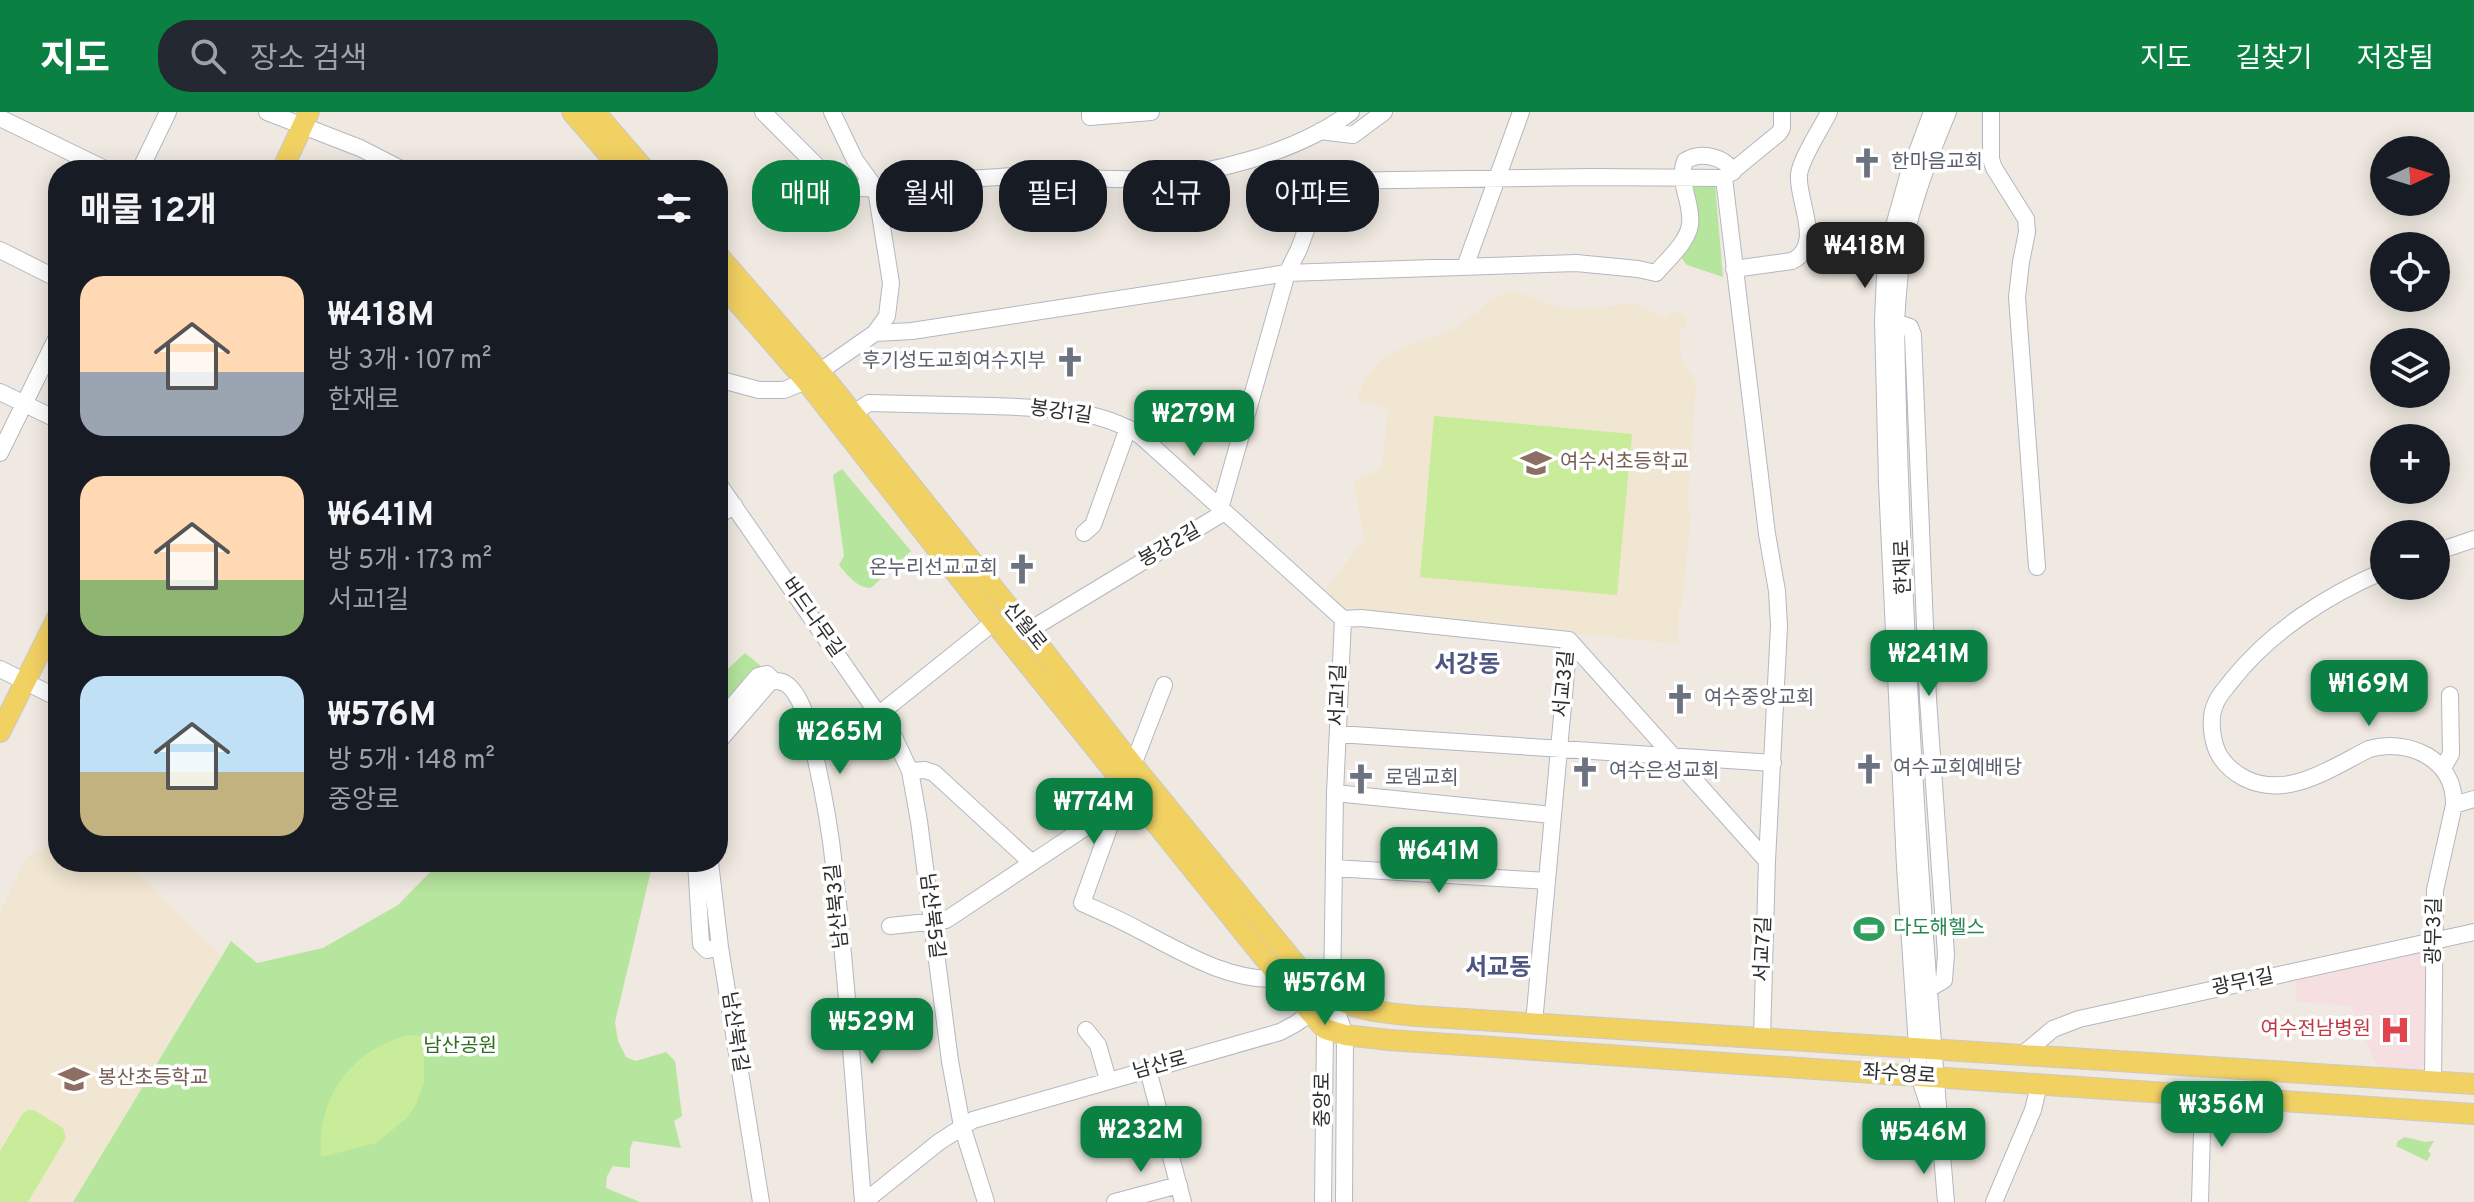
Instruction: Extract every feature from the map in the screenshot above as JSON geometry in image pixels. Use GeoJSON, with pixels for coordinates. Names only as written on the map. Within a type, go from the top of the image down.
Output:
{"type":"FeatureCollection","features":[{"type":"Feature","properties":{"kind":"main road"},"geometry":{"type":"LineString","coordinates":[[572,112],[613,160]]}},
{"type":"Feature","properties":{"kind":"main road"},"geometry":{"type":"LineString","coordinates":[[595,112],[636,160]]}},
{"type":"Feature","properties":{"kind":"main road"},"geometry":{"type":"LineString","coordinates":[[287,160],[306,119]]}},
{"type":"Feature","properties":{"kind":"main road","name":"신월로"},"geometry":{"type":"LineString","coordinates":[[728,268],[812,376],[1126,801],[1317,1021]]}},
{"type":"Feature","properties":{"kind":"main road","name":"신월로"},"geometry":{"type":"LineString","coordinates":[[728,290],[852,414],[1300,969],[1315,986],[1332,998]]}},
{"type":"Feature","properties":{"kind":"main road"},"geometry":{"type":"LineString","coordinates":[[0,732],[48,636]]}},
{"type":"Feature","properties":{"kind":"main road","name":"좌수영로"},"geometry":{"type":"LineString","coordinates":[[1332,998],[1347,1005],[1392,1013],[2474,1084]]}},
{"type":"Feature","properties":{"kind":"main road","name":"좌수영로"},"geometry":{"type":"LineString","coordinates":[[1317,1021],[1345,1035],[2474,1114]]}},
{"type":"Feature","properties":{"kind":"main road"},"geometry":{"type":"LineString","coordinates":[[1799,1068],[1800,1040]]}},
{"type":"Feature","properties":{"kind":"main road"},"geometry":{"type":"LineString","coordinates":[[2094,1088],[2096,1060]]}},
{"type":"Feature","properties":{"kind":"street"},"geometry":{"type":"LineString","coordinates":[[145,160],[168,112]]}},
{"type":"Feature","properties":{"kind":"street"},"geometry":{"type":"LineString","coordinates":[[267,112],[306,119],[383,160]]}},
{"type":"Feature","properties":{"kind":"street"},"geometry":{"type":"LineString","coordinates":[[763,112],[830,179],[844,186],[876,189]]}},
{"type":"Feature","properties":{"kind":"street"},"geometry":{"type":"LineString","coordinates":[[832,112],[855,160],[876,189]]}},
{"type":"Feature","properties":{"kind":"street"},"geometry":{"type":"LineString","coordinates":[[1090,112],[1090,117],[1151,112]]}},
{"type":"Feature","properties":{"kind":"street"},"geometry":{"type":"LineString","coordinates":[[1320,131],[1353,135],[1384,112]]}},
{"type":"Feature","properties":{"kind":"street"},"geometry":{"type":"LineString","coordinates":[[1465,267],[1521,112]]}},
{"type":"Feature","properties":{"kind":"street"},"geometry":{"type":"LineString","coordinates":[[1728,175],[1779,133],[1782,112]]}},
{"type":"Feature","properties":{"kind":"street"},"geometry":{"type":"LineString","coordinates":[[1734,269],[1792,261],[1804,251],[1807,224],[1799,171],[1829,112]]}},
{"type":"Feature","properties":{"kind":"street","name":"한재로"},"geometry":{"type":"LineString","coordinates":[[1932,112],[1908,176],[1894,226],[1885,276],[1883,320],[1887,483],[1905,866],[1927,1077],[1942,1147],[1946,1202]]}},
{"type":"Feature","properties":{"kind":"street","name":"한재로"},"geometry":{"type":"LineString","coordinates":[[1925,1049],[1929,989],[1909,690],[1896,322],[1907,231],[1923,176],[1948,112]]}},
{"type":"Feature","properties":{"kind":"street"},"geometry":{"type":"LineString","coordinates":[[1991,112],[1991,159],[2026,219],[2027,232],[2017,297],[2037,567]]}},
{"type":"Feature","properties":{"kind":"street"},"geometry":{"type":"LineString","coordinates":[[983,178],[1142,179],[1197,171],[1269,152],[1320,131],[1343,115]]}},
{"type":"Feature","properties":{"kind":"street"},"geometry":{"type":"LineString","coordinates":[[0,118],[86,160]]}},
{"type":"Feature","properties":{"kind":"street","name":"봉강2길"},"geometry":{"type":"LineString","coordinates":[[1028,631],[1214,520],[1221,510],[1287,273],[1299,249],[1321,186],[1327,182],[1728,175]]}},
{"type":"Feature","properties":{"kind":"street","name":"서교7길"},"geometry":{"type":"LineString","coordinates":[[1728,175],[1734,269],[1778,602],[1778,674],[1767,861],[1762,1038]]}},
{"type":"Feature","properties":{"kind":"street"},"geometry":{"type":"LineString","coordinates":[[875,333],[925,329],[1287,273],[1576,263],[1656,273],[1685,237],[1690,224],[1682,177]]}},
{"type":"Feature","properties":{"kind":"street"},"geometry":{"type":"LineString","coordinates":[[728,381],[767,391],[784,390],[812,376],[875,333],[887,316],[891,291],[884,232]]}},
{"type":"Feature","properties":{"kind":"street"},"geometry":{"type":"LineString","coordinates":[[0,250],[48,274]]}},
{"type":"Feature","properties":{"kind":"street"},"geometry":{"type":"LineString","coordinates":[[0,453],[48,355]]}},
{"type":"Feature","properties":{"kind":"street"},"geometry":{"type":"LineString","coordinates":[[0,392],[48,415]]}},
{"type":"Feature","properties":{"kind":"street","name":"봉강1길"},"geometry":{"type":"LineString","coordinates":[[852,414],[869,403],[1016,407],[1084,414],[1128,428],[1141,436],[1343,619]]}},
{"type":"Feature","properties":{"kind":"street"},"geometry":{"type":"LineString","coordinates":[[1084,533],[1093,525],[1128,428]]}},
{"type":"Feature","properties":{"kind":"street","name":"버드나무길"},"geometry":{"type":"LineString","coordinates":[[728,511],[904,754]]}},
{"type":"Feature","properties":{"kind":"street"},"geometry":{"type":"LineString","coordinates":[[2450,547],[2474,539]]}},
{"type":"Feature","properties":{"kind":"street"},"geometry":{"type":"LineString","coordinates":[[2370,578],[2331,597],[2259,649],[2215,703],[2212,721],[2217,750],[2223,761],[2244,778],[2276,786],[2307,780],[2369,749],[2402,746],[2426,754],[2443,768],[2451,784],[2454,805],[2474,799]]}},
{"type":"Feature","properties":{"kind":"street"},"geometry":{"type":"LineString","coordinates":[[1343,619],[1361,618],[1569,640]]}},
{"type":"Feature","properties":{"kind":"street","name":"서교1길"},"geometry":{"type":"LineString","coordinates":[[1332,998],[1335,793],[1343,619]]}},
{"type":"Feature","properties":{"kind":"street"},"geometry":{"type":"LineString","coordinates":[[878,715],[994,622]]}},
{"type":"Feature","properties":{"kind":"street","name":"서교3길"},"geometry":{"type":"LineString","coordinates":[[1534,1023],[1569,640]]}},
{"type":"Feature","properties":{"kind":"street","name":"서교3길"},"geometry":{"type":"LineString","coordinates":[[1569,640],[1767,861]]}},
{"type":"Feature","properties":{"kind":"street"},"geometry":{"type":"LineString","coordinates":[[0,669],[48,693]]}},
{"type":"Feature","properties":{"kind":"street"},"geometry":{"type":"LineString","coordinates":[[728,711],[758,676],[767,674],[772,682],[728,731]]}},
{"type":"Feature","properties":{"kind":"street","name":"남산북3길"},"geometry":{"type":"LineString","coordinates":[[772,682],[784,681],[802,706],[827,806],[842,932],[864,1202]]}},
{"type":"Feature","properties":{"kind":"street"},"geometry":{"type":"LineString","coordinates":[[1133,765],[1164,685]]}},
{"type":"Feature","properties":{"kind":"street"},"geometry":{"type":"LineString","coordinates":[[2443,768],[2451,754],[2450,695]]}},
{"type":"Feature","properties":{"kind":"street"},"geometry":{"type":"LineString","coordinates":[[1338,734],[1773,763]]}},
{"type":"Feature","properties":{"kind":"street","name":"남산북5길"},"geometry":{"type":"LineString","coordinates":[[904,754],[910,771],[950,1061],[962,1126],[986,1202]]}},
{"type":"Feature","properties":{"kind":"street"},"geometry":{"type":"LineString","coordinates":[[910,771],[920,769],[934,773],[1032,863]]}},
{"type":"Feature","properties":{"kind":"street"},"geometry":{"type":"LineString","coordinates":[[1335,793],[1552,815]]}},
{"type":"Feature","properties":{"kind":"street"},"geometry":{"type":"LineString","coordinates":[[890,926],[946,920],[1126,801]]}},
{"type":"Feature","properties":{"kind":"street"},"geometry":{"type":"LineString","coordinates":[[1126,801],[1082,903],[1220,968],[1256,979],[1281,979]]}},
{"type":"Feature","properties":{"kind":"street","name":"광무3길"},"geometry":{"type":"LineString","coordinates":[[2433,1081],[2435,890],[2454,805]]}},
{"type":"Feature","properties":{"kind":"street"},"geometry":{"type":"LineString","coordinates":[[1334,868],[1547,881]]}},
{"type":"Feature","properties":{"kind":"street"},"geometry":{"type":"LineString","coordinates":[[697,872],[701,944],[707,950],[720,947]]}},
{"type":"Feature","properties":{"kind":"street","name":"남산북1길"},"geometry":{"type":"LineString","coordinates":[[711,872],[720,947],[761,1202]]}},
{"type":"Feature","properties":{"kind":"street","name":"광무1길"},"geometry":{"type":"LineString","coordinates":[[2022,1055],[2053,1029],[2079,1019],[2474,932]]}},
{"type":"Feature","properties":{"kind":"street"},"geometry":{"type":"LineString","coordinates":[[1332,998],[1345,1035],[1344,1202]]}},
{"type":"Feature","properties":{"kind":"street","name":"중앙로"},"geometry":{"type":"LineString","coordinates":[[1323,1202],[1317,1021],[1332,998]]}},
{"type":"Feature","properties":{"kind":"street","name":"남산로"},"geometry":{"type":"LineString","coordinates":[[864,1202],[939,1142],[962,1126],[986,1115],[1317,1021]]}},
{"type":"Feature","properties":{"kind":"street"},"geometry":{"type":"LineString","coordinates":[[1086,1030],[1098,1045],[1108,1080]]}},
{"type":"Feature","properties":{"kind":"street"},"geometry":{"type":"LineString","coordinates":[[1148,1070],[1183,1202]]}},
{"type":"Feature","properties":{"kind":"street"},"geometry":{"type":"LineString","coordinates":[[1994,1202],[2033,1110],[2039,1085]]}},
{"type":"Feature","properties":{"kind":"street"},"geometry":{"type":"LineString","coordinates":[[2200,1202],[2203,1096]]}},
{"type":"Feature","properties":{"kind":"street"},"geometry":{"type":"LineString","coordinates":[[1115,1202],[1179,1185]]}},
{"type":"Feature","properties":{"kind":"shaded area","name":"여수서초등학교"},"geometry":{"type":"Polygon","coordinates":[[[1508,292],[1581,310],[1634,303],[1667,318],[1671,310],[1687,317],[1686,325],[1680,331],[1681,357],[1696,383],[1687,511],[1691,512],[1682,605],[1679,606],[1678,644],[1356,611],[1347,609],[1323,592],[1364,540],[1354,481],[1379,470],[1384,455],[1388,407],[1356,401],[1367,376],[1384,357],[1446,333],[1479,311],[1489,300],[1508,292]]]}},
{"type":"Feature","properties":{"kind":"shaded area","name":"봉산초등학교"},"geometry":{"type":"Polygon","coordinates":[[[48,848],[48,872],[136,872],[221,955],[73,1202],[0,1202],[0,913],[27,857],[48,848]]]}},
{"type":"Feature","properties":{"kind":"shaded area","name":"여수전남병원"},"geometry":{"type":"Polygon","coordinates":[[[2423,947],[2431,952],[2428,1060],[2419,1069],[2378,1068],[2351,1006],[2296,1002],[2297,974],[2423,947]]]}},
{"type":"Feature","properties":{"kind":"green space"},"geometry":{"type":"Polygon","coordinates":[[[1715,184],[1723,277],[1687,265],[1679,255],[1691,189],[1695,185],[1715,184]]]}},
{"type":"Feature","properties":{"kind":"green space"},"geometry":{"type":"Polygon","coordinates":[[[1434,416],[1632,434],[1617,595],[1420,577],[1434,416]]]}},
{"type":"Feature","properties":{"kind":"green space"},"geometry":{"type":"Polygon","coordinates":[[[842,469],[911,551],[871,588],[857,583],[839,565],[844,556],[833,475],[842,469]]]}},
{"type":"Feature","properties":{"kind":"green space"},"geometry":{"type":"Polygon","coordinates":[[[745,653],[761,666],[728,704],[728,669],[745,653]]]}},
{"type":"Feature","properties":{"kind":"green space","name":"남산공원"},"geometry":{"type":"Polygon","coordinates":[[[430,872],[651,872],[615,1022],[618,1041],[626,1057],[636,1061],[666,1052],[675,1061],[682,1116],[674,1121],[681,1148],[633,1141],[630,1168],[613,1166],[607,1176],[606,1188],[640,1202],[73,1202],[231,941],[257,963],[323,948],[398,905],[430,872]]]}},
{"type":"Feature","properties":{"kind":"green space"},"geometry":{"type":"Polygon","coordinates":[[[409,1035],[422,1036],[424,1083],[407,1118],[376,1143],[321,1157],[325,1115],[342,1079],[370,1052],[409,1035]]]}},
{"type":"Feature","properties":{"kind":"green space"},"geometry":{"type":"Polygon","coordinates":[[[34,1110],[63,1128],[66,1138],[28,1202],[0,1202],[0,1151],[23,1113],[34,1110]]]}},
{"type":"Feature","properties":{"kind":"green space"},"geometry":{"type":"Polygon","coordinates":[[[2405,1137],[2434,1141],[2427,1161],[2396,1146],[2405,1137]]]}},
{"type":"Feature","properties":{"kind":"place","name":"한마음교회"},"geometry":{"type":"Point","coordinates":[1867,163]}},
{"type":"Feature","properties":{"kind":"place","name":"후기성도교회여수지부"},"geometry":{"type":"Point","coordinates":[1070,362]}},
{"type":"Feature","properties":{"kind":"place","name":"여수서초등학교"},"geometry":{"type":"Point","coordinates":[1536,463]}},
{"type":"Feature","properties":{"kind":"place","name":"온누리선교교회"},"geometry":{"type":"Point","coordinates":[1022,569]}},
{"type":"Feature","properties":{"kind":"place","name":"여수중앙교회"},"geometry":{"type":"Point","coordinates":[1680,699]}},
{"type":"Feature","properties":{"kind":"place","name":"여수교회예배당"},"geometry":{"type":"Point","coordinates":[1869,769]}},
{"type":"Feature","properties":{"kind":"place","name":"여수은성교회"},"geometry":{"type":"Point","coordinates":[1585,772]}},
{"type":"Feature","properties":{"kind":"place","name":"로뎀교회"},"geometry":{"type":"Point","coordinates":[1361,779]}},
{"type":"Feature","properties":{"kind":"place","name":"다도해헬스"},"geometry":{"type":"Point","coordinates":[1869,929]}},
{"type":"Feature","properties":{"kind":"place","name":"여수전남병원"},"geometry":{"type":"Point","coordinates":[2395,1030]}},
{"type":"Feature","properties":{"kind":"place","name":"봉산초등학교"},"geometry":{"type":"Point","coordinates":[74,1079]}},
{"type":"Feature","properties":{"kind":"district","name":"서강동"},"geometry":{"type":"Point","coordinates":[1467,666]}},
{"type":"Feature","properties":{"kind":"district","name":"서교동"},"geometry":{"type":"Point","coordinates":[1498,969]}}]}
